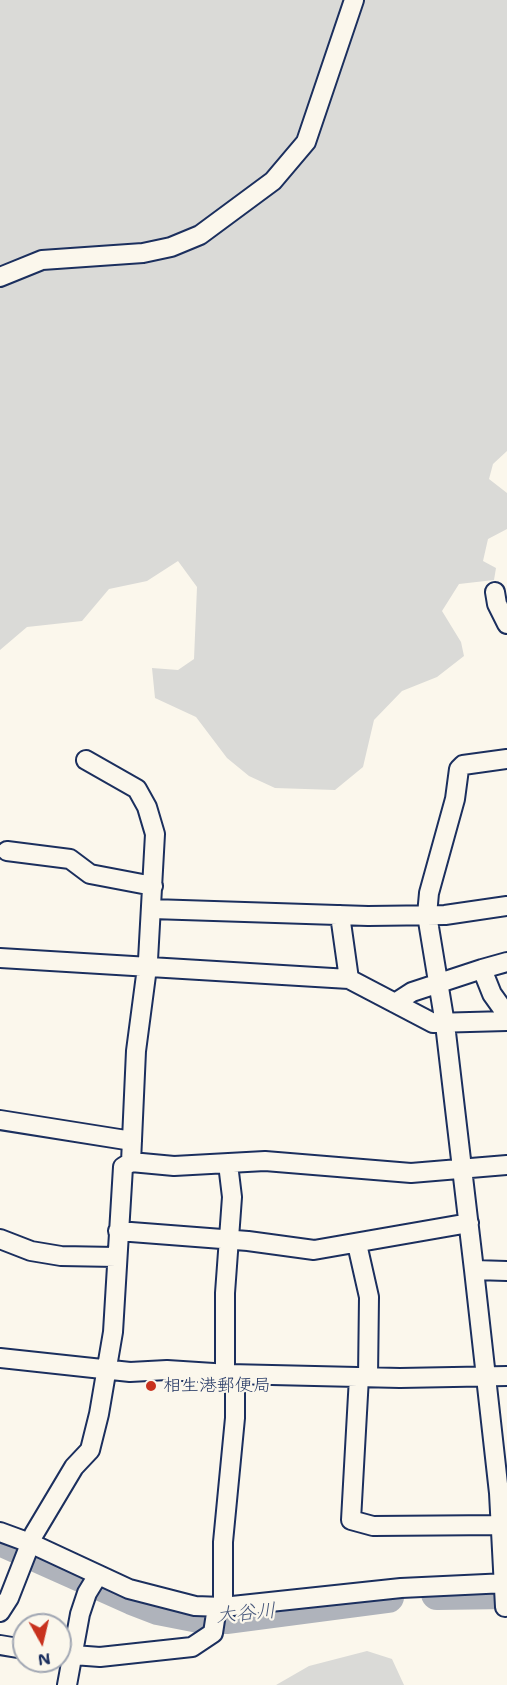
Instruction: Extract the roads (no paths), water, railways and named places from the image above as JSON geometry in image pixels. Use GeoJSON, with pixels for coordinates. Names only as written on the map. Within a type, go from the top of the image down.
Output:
{"type":"FeatureCollection","features":[{"type":"Feature","properties":{"kind":"street"},"geometry":{"type":"LineString","coordinates":[[0,277],[42,260],[143,253],[171,247],[200,235],[273,181],[306,142],[354,0]]}},
{"type":"Feature","properties":{"kind":"street"},"geometry":{"type":"LineString","coordinates":[[495,592],[497,604],[507,624]]}},
{"type":"Feature","properties":{"kind":"street"},"geometry":{"type":"LineString","coordinates":[[505,1607],[501,1525],[469,1223],[445,1024],[427,915],[429,893],[455,799],[459,769],[463,765],[507,759]]}},
{"type":"Feature","properties":{"kind":"street"},"geometry":{"type":"LineString","coordinates":[[86,760],[137,789],[147,807],[156,834],[152,909],[136,1051],[131,1162]]}},
{"type":"Feature","properties":{"kind":"street"},"geometry":{"type":"LineString","coordinates":[[7,851],[70,859],[90,874],[153,886]]}},
{"type":"Feature","properties":{"kind":"street"},"geometry":{"type":"LineString","coordinates":[[152,909],[340,915],[427,915],[507,906]]}},
{"type":"Feature","properties":{"kind":"street"},"geometry":{"type":"LineString","coordinates":[[340,915],[349,979]]}},
{"type":"Feature","properties":{"kind":"street"},"geometry":{"type":"LineString","coordinates":[[0,958],[349,979],[433,1023],[445,1024],[507,1018],[492,994],[482,969]]}},
{"type":"Feature","properties":{"kind":"street"},"geometry":{"type":"LineString","coordinates":[[395,1003],[404,995],[507,962]]}},
{"type":"Feature","properties":{"kind":"street"},"geometry":{"type":"LineString","coordinates":[[0,1120],[132,1141]]}},
{"type":"Feature","properties":{"kind":"street"},"geometry":{"type":"LineString","coordinates":[[0,1612],[9,1598],[27,1553],[74,1467],[90,1450],[108,1369],[113,1332],[123,1167],[131,1162],[174,1166],[264,1161],[411,1173],[507,1165]]}},
{"type":"Feature","properties":{"kind":"street"},"geometry":{"type":"LineString","coordinates":[[72,1655],[100,1657],[192,1647],[206,1640],[218,1614],[235,1418],[235,1390],[225,1368],[225,1293],[232,1197],[228,1164]]}},
{"type":"Feature","properties":{"kind":"street"},"geometry":{"type":"LineString","coordinates":[[118,1231],[230,1240],[314,1250],[469,1223]]}},
{"type":"Feature","properties":{"kind":"street"},"geometry":{"type":"LineString","coordinates":[[0,1239],[31,1251],[116,1257]]}},
{"type":"Feature","properties":{"kind":"street"},"geometry":{"type":"LineString","coordinates":[[357,1244],[369,1297],[351,1520],[373,1526],[501,1525]]}},
{"type":"Feature","properties":{"kind":"street"},"geometry":{"type":"LineString","coordinates":[[474,1270],[507,1271]]}},
{"type":"Feature","properties":{"kind":"street"},"geometry":{"type":"LineString","coordinates":[[0,1358],[108,1369],[229,1374],[363,1377],[507,1376]]}},
{"type":"Feature","properties":{"kind":"street"},"geometry":{"type":"LineString","coordinates":[[0,1532],[27,1553],[93,1582],[195,1606],[218,1614],[325,1594],[505,1585]]}},
{"type":"Feature","properties":{"kind":"street"},"geometry":{"type":"LineString","coordinates":[[72,1639],[93,1582]]}},
{"type":"Feature","properties":{"kind":"waterway","name":"大谷川"},"geometry":{"type":"LineString","coordinates":[[0,1540],[158,1609],[204,1618],[228,1618],[388,1597]]}},
{"type":"Feature","properties":{"kind":"waterway","name":"大谷川"},"geometry":{"type":"LineString","coordinates":[[437,1594],[507,1593]]}},
{"type":"Feature","properties":{"kind":"place","name":"相生港郵便局"},"geometry":{"type":"Point","coordinates":[151,1386]}}]}
